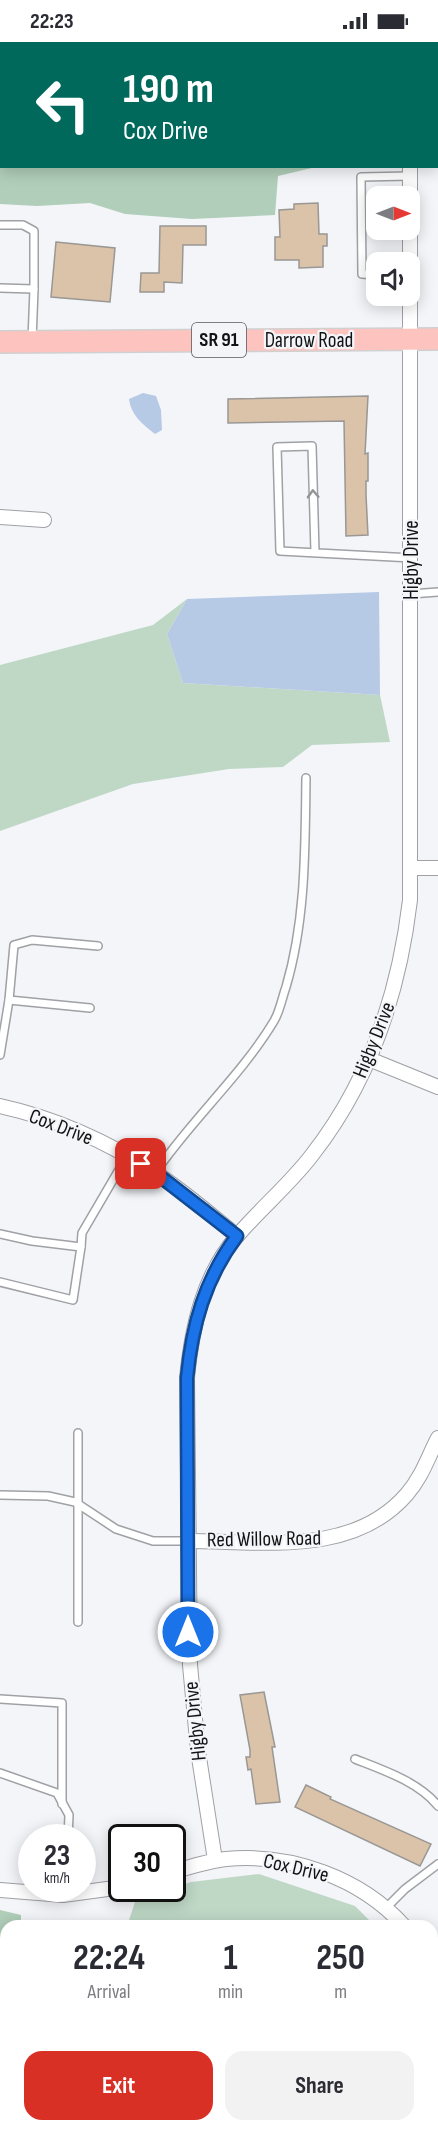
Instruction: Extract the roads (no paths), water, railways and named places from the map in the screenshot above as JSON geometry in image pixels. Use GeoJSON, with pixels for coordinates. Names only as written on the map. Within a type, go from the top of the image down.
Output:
{"type":"FeatureCollection","features":[{"type":"Feature","properties":{"kind":"main road","name":"Darrow Road"},"geometry":{"type":"LineString","coordinates":[[0,342],[438,339]]}},
{"type":"Feature","properties":{"kind":"street","name":"Higby Drive"},"geometry":{"type":"LineString","coordinates":[[410,171],[410,252]]}},
{"type":"Feature","properties":{"kind":"street","name":"Higby Drive"},"geometry":{"type":"LineString","coordinates":[[215,1860],[193,1704],[188,1632],[187,1378],[190,1343],[207,1286],[220,1260],[237,1236],[312,1156],[335,1122],[369,1059],[391,1001],[402,960],[410,900],[411,868],[410,306]]}},
{"type":"Feature","properties":{"kind":"street"},"geometry":{"type":"LineString","coordinates":[[0,517],[44,520]]}},
{"type":"Feature","properties":{"kind":"street"},"geometry":{"type":"LineString","coordinates":[[411,868],[438,868]]}},
{"type":"Feature","properties":{"kind":"street"},"geometry":{"type":"LineString","coordinates":[[369,1059],[438,1087]]}},
{"type":"Feature","properties":{"kind":"street","name":"Cox Drive"},"geometry":{"type":"LineString","coordinates":[[0,1106],[54,1122],[127,1156],[155,1173],[237,1236]]}},
{"type":"Feature","properties":{"kind":"street","name":"Red Willow Road"},"geometry":{"type":"LineString","coordinates":[[188,1541],[302,1541],[330,1538],[358,1530],[381,1518],[408,1494],[425,1468],[438,1438]]}},
{"type":"Feature","properties":{"kind":"street","name":"Cox Drive"},"geometry":{"type":"LineString","coordinates":[[186,1868],[215,1860],[247,1858],[314,1869],[356,1887],[386,1908],[398,1920]]}},
{"type":"Feature","properties":{"kind":"street"},"geometry":{"type":"LineString","coordinates":[[0,1890],[18,1891]]}},
{"type":"Feature","properties":{"kind":"lane"},"geometry":{"type":"LineString","coordinates":[[366,274],[362,274],[360,177],[410,171]]}},
{"type":"Feature","properties":{"kind":"lane"},"geometry":{"type":"LineString","coordinates":[[0,225],[23,225],[34,231],[32,342]]}},
{"type":"Feature","properties":{"kind":"lane"},"geometry":{"type":"LineString","coordinates":[[0,288],[34,289]]}},
{"type":"Feature","properties":{"kind":"lane"},"geometry":{"type":"LineString","coordinates":[[315,552],[312,446],[277,447],[280,551],[412,558]]}},
{"type":"Feature","properties":{"kind":"lane"},"geometry":{"type":"LineString","coordinates":[[411,594],[438,592]]}},
{"type":"Feature","properties":{"kind":"lane"},"geometry":{"type":"LineString","coordinates":[[155,1173],[171,1149],[246,1060],[276,1018],[299,932],[305,873],[306,778]]}},
{"type":"Feature","properties":{"kind":"lane"},"geometry":{"type":"LineString","coordinates":[[0,1055],[9,1000],[14,945],[32,940],[98,946]]}},
{"type":"Feature","properties":{"kind":"lane"},"geometry":{"type":"LineString","coordinates":[[9,1000],[90,1008]]}},
{"type":"Feature","properties":{"kind":"lane"},"geometry":{"type":"LineString","coordinates":[[0,1282],[73,1300],[82,1233],[127,1156]]}},
{"type":"Feature","properties":{"kind":"lane"},"geometry":{"type":"LineString","coordinates":[[0,1234],[32,1242],[81,1247]]}},
{"type":"Feature","properties":{"kind":"lane"},"geometry":{"type":"LineString","coordinates":[[78,1433],[78,1622]]}},
{"type":"Feature","properties":{"kind":"lane"},"geometry":{"type":"LineString","coordinates":[[0,1495],[48,1496],[77,1503],[116,1529],[153,1541],[188,1541]]}},
{"type":"Feature","properties":{"kind":"lane"},"geometry":{"type":"LineString","coordinates":[[0,1699],[62,1703],[62,1804]]}},
{"type":"Feature","properties":{"kind":"lane"},"geometry":{"type":"LineString","coordinates":[[355,1760],[396,1777],[431,1796],[438,1806]]}},
{"type":"Feature","properties":{"kind":"lane"},"geometry":{"type":"LineString","coordinates":[[0,1773],[57,1793],[69,1815],[69,1824]]}},
{"type":"Feature","properties":{"kind":"lane"},"geometry":{"type":"LineString","coordinates":[[386,1908],[405,1889],[438,1864]]}},
{"type":"Feature","properties":{"kind":"water"},"geometry":{"type":"Polygon","coordinates":[[[143,393],[156,396],[161,410],[162,430],[155,434],[138,419],[130,405],[129,399],[143,393]]]}},
{"type":"Feature","properties":{"kind":"water"},"geometry":{"type":"Polygon","coordinates":[[[379,592],[380,695],[183,683],[167,634],[187,599],[379,592]]]}}]}
